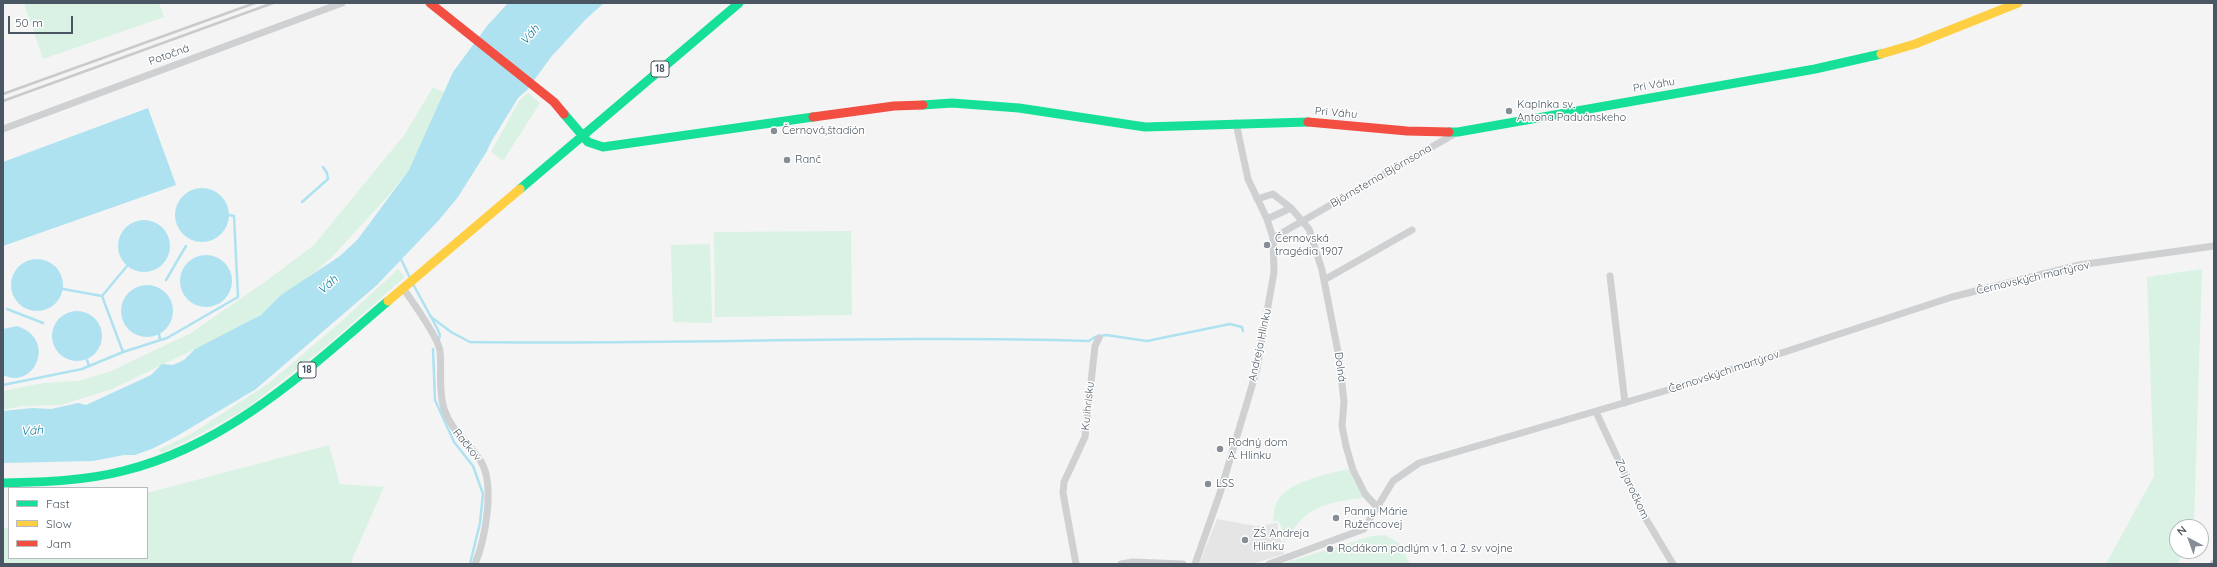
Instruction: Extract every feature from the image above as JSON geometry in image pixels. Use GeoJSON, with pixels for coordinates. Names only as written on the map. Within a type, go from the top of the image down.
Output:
{"type":"FeatureCollection","features":[{"type":"Feature","properties":{"kind":"street","name":"Potočná"},"geometry":{"type":"LineString","coordinates":[[3,129],[342,3]]}},
{"type":"Feature","properties":{"kind":"street","name":"Pri Váhu"},"geometry":{"type":"LineString","coordinates":[[430,3],[470,33],[554,102],[588,142],[603,147],[894,106],[952,103],[1019,108],[1145,127],[1193,127],[1236,123],[1309,122],[1407,131],[1458,132],[1815,69],[1883,54],[1915,44],[2018,3]]}},
{"type":"Feature","properties":{"kind":"street","name":"18"},"geometry":{"type":"LineString","coordinates":[[3,483],[58,483],[109,475],[158,461],[209,439],[262,406],[739,3]]}},
{"type":"Feature","properties":{"kind":"street","name":"Andreja Hlinku"},"geometry":{"type":"LineString","coordinates":[[1195,564],[1220,493],[1257,369],[1274,272],[1273,238],[1267,220],[1248,179],[1236,123]]}},
{"type":"Feature","properties":{"kind":"street","name":"Björnsterna Björnsona"},"geometry":{"type":"LineString","coordinates":[[1273,238],[1458,132]]}},
{"type":"Feature","properties":{"kind":"street"},"geometry":{"type":"LineString","coordinates":[[1257,199],[1274,194],[1304,221]]}},
{"type":"Feature","properties":{"kind":"street"},"geometry":{"type":"LineString","coordinates":[[1267,220],[1291,208]]}},
{"type":"Feature","properties":{"kind":"street","name":"Dolná"},"geometry":{"type":"LineString","coordinates":[[1304,221],[1309,229],[1324,280],[1340,357],[1344,402],[1342,426],[1346,446],[1353,470],[1364,494],[1378,508]]}},
{"type":"Feature","properties":{"kind":"street"},"geometry":{"type":"LineString","coordinates":[[1324,280],[1412,230]]}},
{"type":"Feature","properties":{"kind":"street","name":"Černovských martýrov"},"geometry":{"type":"LineString","coordinates":[[1272,564],[1292,554],[1364,529],[1393,481],[1418,463],[1530,428],[1596,412],[1732,370],[1952,298],[2079,265],[2214,246]]}},
{"type":"Feature","properties":{"kind":"street"},"geometry":{"type":"LineString","coordinates":[[1610,276],[1625,403]]}},
{"type":"Feature","properties":{"kind":"street","name":"Račkov"},"geometry":{"type":"LineString","coordinates":[[409,283],[417,308],[440,350],[440,390],[448,420],[458,437],[480,460],[486,473],[487,508],[484,532],[475,564]]}},
{"type":"Feature","properties":{"kind":"street","name":"Ku ihrisku"},"geometry":{"type":"LineString","coordinates":[[1076,564],[1063,493],[1064,482],[1085,437],[1095,346],[1099,338]]}},
{"type":"Feature","properties":{"kind":"street","name":"Za jaročkom"},"geometry":{"type":"LineString","coordinates":[[1596,412],[1646,519],[1673,564]]}},
{"type":"Feature","properties":{"kind":"street"},"geometry":{"type":"LineString","coordinates":[[1121,564],[1133,562],[1184,564]]}},
{"type":"Feature","properties":{"kind":"shaded area","name":"ZŠ Andreja Hlinku"},"geometry":{"type":"Polygon","coordinates":[[[1217,519],[1256,526],[1277,523],[1284,554],[1252,564],[1199,564],[1217,519]]]}},
{"type":"Feature","properties":{"kind":"green space"},"geometry":{"type":"Polygon","coordinates":[[[24,3],[159,3],[164,17],[43,59],[24,3]]]}},
{"type":"Feature","properties":{"kind":"green space"},"geometry":{"type":"Polygon","coordinates":[[[433,87],[445,93],[420,156],[388,196],[332,257],[280,302],[243,326],[112,389],[61,405],[22,406],[3,410],[3,391],[44,383],[78,381],[109,372],[191,333],[266,281],[314,245],[405,134],[433,87]]]}},
{"type":"Feature","properties":{"kind":"green space"},"geometry":{"type":"Polygon","coordinates":[[[528,93],[540,103],[503,161],[491,152],[519,101],[528,93]]]}},
{"type":"Feature","properties":{"kind":"green space"},"geometry":{"type":"Polygon","coordinates":[[[851,231],[852,315],[715,317],[714,232],[851,231]]]}},
{"type":"Feature","properties":{"kind":"green space"},"geometry":{"type":"Polygon","coordinates":[[[710,244],[712,323],[673,322],[671,245],[710,244]]]}},
{"type":"Feature","properties":{"kind":"green space"},"geometry":{"type":"Polygon","coordinates":[[[398,269],[405,277],[325,347],[247,408],[162,453],[158,450],[191,434],[269,383],[343,320],[398,269]]]}},
{"type":"Feature","properties":{"kind":"green space"},"geometry":{"type":"Polygon","coordinates":[[[2202,269],[2194,519],[2169,519],[2169,559],[2180,559],[2178,564],[2106,564],[2154,476],[2147,277],[2202,269]]]}},
{"type":"Feature","properties":{"kind":"green space"},"geometry":{"type":"Polygon","coordinates":[[[329,445],[340,484],[384,487],[351,564],[3,564],[3,528],[8,528],[8,559],[148,559],[148,493],[329,445]]]}},
{"type":"Feature","properties":{"kind":"green space"},"geometry":{"type":"Polygon","coordinates":[[[1348,469],[1363,498],[1337,502],[1317,508],[1300,521],[1284,543],[1282,528],[1278,521],[1273,521],[1274,510],[1278,500],[1283,494],[1290,488],[1309,480],[1348,469]]]}},
{"type":"Feature","properties":{"kind":"green space"},"geometry":{"type":"Polygon","coordinates":[[[1385,535],[1399,543],[1410,564],[1281,564],[1372,536],[1385,535]]]}},
{"type":"Feature","properties":{"kind":"water","name":"Váh"},"geometry":{"type":"Polygon","coordinates":[[[508,3],[604,3],[586,19],[551,57],[527,90],[518,98],[458,197],[439,220],[377,285],[256,389],[154,448],[135,455],[124,455],[93,461],[3,463],[3,411],[32,408],[51,409],[78,403],[86,405],[151,375],[162,364],[173,365],[184,360],[195,349],[261,315],[281,295],[340,256],[358,239],[409,170],[453,72],[487,26],[508,3]]]}},
{"type":"Feature","properties":{"kind":"water"},"geometry":{"type":"Polygon","coordinates":[[[148,108],[176,185],[3,246],[3,162],[148,108]]]}},
{"type":"Feature","properties":{"kind":"water"},"geometry":{"type":"Polygon","coordinates":[[[202,188],[212,190],[221,196],[227,205],[229,215],[227,225],[221,234],[212,240],[202,242],[192,240],[183,234],[177,225],[175,215],[177,205],[183,196],[192,190],[202,188]]]}},
{"type":"Feature","properties":{"kind":"water"},"geometry":{"type":"Polygon","coordinates":[[[139,220],[149,220],[163,227],[170,241],[170,251],[163,265],[149,272],[139,272],[129,268],[122,261],[118,251],[118,241],[122,231],[129,224],[139,220]]]}},
{"type":"Feature","properties":{"kind":"water"},"geometry":{"type":"Polygon","coordinates":[[[201,255],[211,255],[220,259],[228,267],[232,276],[232,286],[228,295],[220,303],[211,307],[201,307],[192,303],[184,295],[180,286],[180,276],[184,267],[192,259],[201,255]]]}},
{"type":"Feature","properties":{"kind":"water"},"geometry":{"type":"Polygon","coordinates":[[[32,259],[42,259],[56,266],[63,280],[63,290],[56,304],[42,311],[32,311],[22,307],[15,300],[11,290],[11,280],[15,270],[22,263],[32,259]]]}},
{"type":"Feature","properties":{"kind":"water"},"geometry":{"type":"Polygon","coordinates":[[[142,285],[152,285],[166,292],[173,306],[173,316],[166,330],[152,337],[142,337],[132,333],[125,326],[121,316],[121,306],[125,296],[132,289],[142,285]]]}},
{"type":"Feature","properties":{"kind":"water"},"geometry":{"type":"Polygon","coordinates":[[[72,311],[82,311],[95,318],[102,331],[102,341],[95,354],[82,361],[72,361],[63,357],[56,350],[52,341],[52,331],[56,322],[63,315],[72,311]]]}},
{"type":"Feature","properties":{"kind":"water"},"geometry":{"type":"Polygon","coordinates":[[[17,326],[29,332],[36,341],[39,351],[37,361],[32,370],[24,376],[14,378],[3,375],[3,329],[17,326]]]}},
{"type":"Feature","properties":{"kind":"waterway"},"geometry":{"type":"LineString","coordinates":[[302,202],[328,179],[327,173],[323,167]]}},
{"type":"Feature","properties":{"kind":"waterway"},"geometry":{"type":"LineString","coordinates":[[123,352],[167,338],[238,297],[234,216],[229,215]]}},
{"type":"Feature","properties":{"kind":"waterway"},"geometry":{"type":"LineString","coordinates":[[166,280],[186,246]]}},
{"type":"Feature","properties":{"kind":"waterway"},"geometry":{"type":"LineString","coordinates":[[400,257],[410,278]]}},
{"type":"Feature","properties":{"kind":"waterway"},"geometry":{"type":"LineString","coordinates":[[102,296],[127,266]]}},
{"type":"Feature","properties":{"kind":"waterway"},"geometry":{"type":"LineString","coordinates":[[413,284],[437,328],[440,335],[439,339]]}},
{"type":"Feature","properties":{"kind":"waterway"},"geometry":{"type":"LineString","coordinates":[[3,385],[82,369],[123,352],[102,296],[63,289]]}},
{"type":"Feature","properties":{"kind":"waterway"},"geometry":{"type":"LineString","coordinates":[[7,309],[43,323]]}},
{"type":"Feature","properties":{"kind":"waterway"},"geometry":{"type":"LineString","coordinates":[[430,316],[451,332],[470,342],[547,343],[857,339],[1012,339],[1089,341],[1095,337],[1106,335],[1147,341],[1230,324],[1242,327],[1243,331]]}},
{"type":"Feature","properties":{"kind":"waterway"},"geometry":{"type":"LineString","coordinates":[[159,334],[160,340]]}},
{"type":"Feature","properties":{"kind":"waterway"},"geometry":{"type":"LineString","coordinates":[[433,349],[435,400],[454,442],[473,466],[483,494],[480,523],[470,564]]}},
{"type":"Feature","properties":{"kind":"waterway"},"geometry":{"type":"LineString","coordinates":[[87,360],[89,366]]}},
{"type":"Feature","properties":{"kind":"railway"},"geometry":{"type":"LineString","coordinates":[[3,94],[255,3]]}},
{"type":"Feature","properties":{"kind":"railway"},"geometry":{"type":"LineString","coordinates":[[3,101],[273,3]]}},
{"type":"Feature","properties":{"kind":"traffic: fast"},"geometry":{"type":"LineString","coordinates":[[520,189],[739,3]]}},
{"type":"Feature","properties":{"kind":"traffic: fast"},"geometry":{"type":"LineString","coordinates":[[1449,132],[1458,132],[1815,69],[1881,54]]}},
{"type":"Feature","properties":{"kind":"traffic: fast"},"geometry":{"type":"LineString","coordinates":[[923,105],[952,103],[1019,108],[1145,127],[1308,122]]}},
{"type":"Feature","properties":{"kind":"traffic: fast"},"geometry":{"type":"LineString","coordinates":[[564,114],[588,142],[603,147],[813,117]]}},
{"type":"Feature","properties":{"kind":"traffic: fast"},"geometry":{"type":"LineString","coordinates":[[3,483],[63,480],[93,477],[123,471],[162,459],[198,443],[232,424],[265,402],[328,353],[388,301]]}},
{"type":"Feature","properties":{"kind":"traffic: slow"},"geometry":{"type":"LineString","coordinates":[[1881,54],[1915,44],[2018,3]]}},
{"type":"Feature","properties":{"kind":"traffic: slow"},"geometry":{"type":"LineString","coordinates":[[388,301],[520,189]]}},
{"type":"Feature","properties":{"kind":"traffic: jam"},"geometry":{"type":"LineString","coordinates":[[430,3],[554,102],[564,114]]}},
{"type":"Feature","properties":{"kind":"traffic: jam"},"geometry":{"type":"LineString","coordinates":[[813,117],[894,106],[923,105]]}},
{"type":"Feature","properties":{"kind":"traffic: jam"},"geometry":{"type":"LineString","coordinates":[[1308,122],[1407,131],[1449,132]]}},
{"type":"Feature","properties":{"kind":"place","name":"Kaplnka sv. Antona Paduánskeho"},"geometry":{"type":"Point","coordinates":[1509,111]}},
{"type":"Feature","properties":{"kind":"place","name":"Černová,štadión"},"geometry":{"type":"Point","coordinates":[774,131]}},
{"type":"Feature","properties":{"kind":"place","name":"Ranč"},"geometry":{"type":"Point","coordinates":[787,160]}},
{"type":"Feature","properties":{"kind":"place","name":"Černovská tragédia 1907"},"geometry":{"type":"Point","coordinates":[1267,245]}},
{"type":"Feature","properties":{"kind":"place","name":"Rodný dom A. Hlinku"},"geometry":{"type":"Point","coordinates":[1220,449]}},
{"type":"Feature","properties":{"kind":"place","name":"LSS"},"geometry":{"type":"Point","coordinates":[1208,484]}},
{"type":"Feature","properties":{"kind":"place","name":"Panny Márie Ružencovej"},"geometry":{"type":"Point","coordinates":[1336,518]}},
{"type":"Feature","properties":{"kind":"place","name":"ZŠ Andreja Hlinku"},"geometry":{"type":"Point","coordinates":[1245,540]}},
{"type":"Feature","properties":{"kind":"place","name":"Rodákom padlým v 1. a 2. sv vojne"},"geometry":{"type":"Point","coordinates":[1330,549]}}]}
